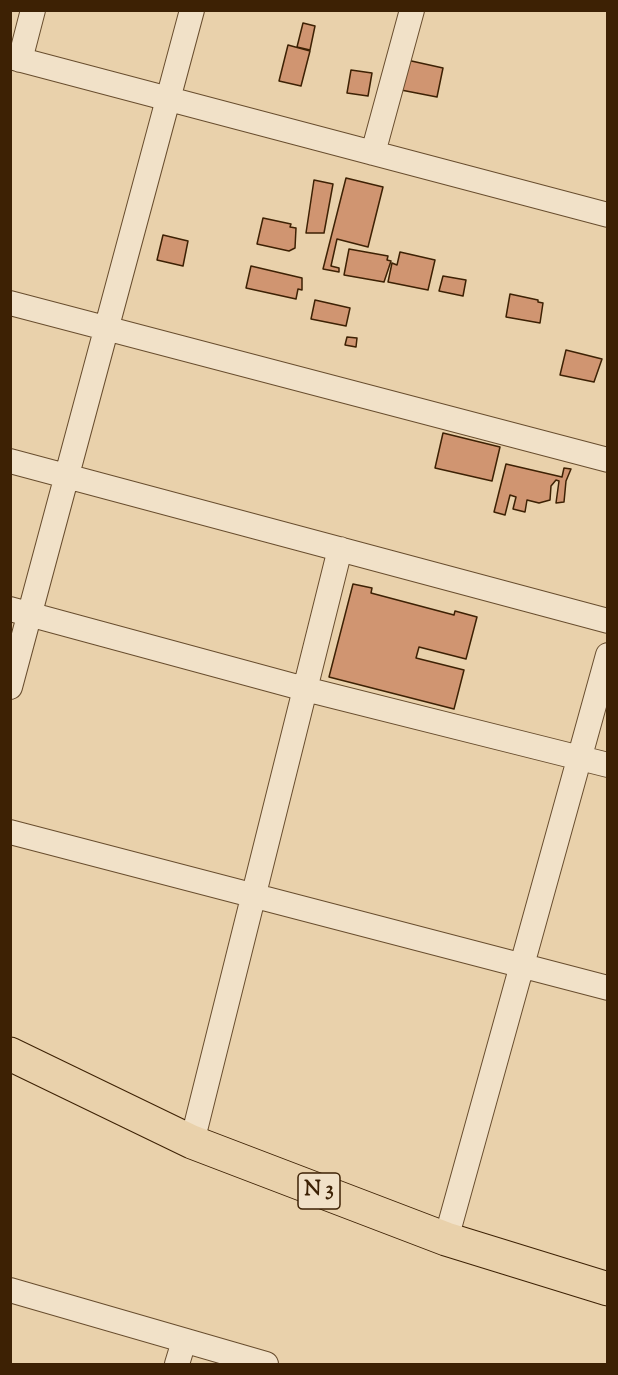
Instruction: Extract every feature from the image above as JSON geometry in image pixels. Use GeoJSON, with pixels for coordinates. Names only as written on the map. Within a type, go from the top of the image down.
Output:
{"type":"FeatureCollection","features":[{"type":"Feature","properties":{"kind":"main road","name":"N 3"},"geometry":{"type":"LineString","coordinates":[[10,1054],[192,1142],[446,1239],[608,1289]]}},
{"type":"Feature","properties":{"kind":"street"},"geometry":{"type":"LineString","coordinates":[[33,10],[15,59],[608,215]]}},
{"type":"Feature","properties":{"kind":"street"},"geometry":{"type":"LineString","coordinates":[[10,687],[20,612],[67,477],[192,10]]}},
{"type":"Feature","properties":{"kind":"street"},"geometry":{"type":"LineString","coordinates":[[373,153],[412,10]]}},
{"type":"Feature","properties":{"kind":"street"},"geometry":{"type":"LineString","coordinates":[[10,303],[608,460]]}},
{"type":"Feature","properties":{"kind":"street"},"geometry":{"type":"LineString","coordinates":[[10,461],[608,621]]}},
{"type":"Feature","properties":{"kind":"street"},"geometry":{"type":"LineString","coordinates":[[192,1142],[340,549]]}},
{"type":"Feature","properties":{"kind":"street"},"geometry":{"type":"LineString","coordinates":[[20,612],[305,689],[608,765]]}},
{"type":"Feature","properties":{"kind":"street"},"geometry":{"type":"LineString","coordinates":[[446,1239],[520,965],[608,655]]}},
{"type":"Feature","properties":{"kind":"street"},"geometry":{"type":"LineString","coordinates":[[10,832],[608,988]]}},
{"type":"Feature","properties":{"kind":"street"},"geometry":{"type":"LineString","coordinates":[[10,1290],[266,1365]]}},
{"type":"Feature","properties":{"kind":"street"},"geometry":{"type":"LineString","coordinates":[[177,1365],[184,1341]]}},
{"type":"Feature","properties":{"kind":"building"},"geometry":{"type":"Polygon","coordinates":[[[303,23],[315,26],[310,50],[297,47],[303,23]]]}},
{"type":"Feature","properties":{"kind":"building"},"geometry":{"type":"Polygon","coordinates":[[[288,45],[310,51],[301,86],[279,81],[288,45]]]}},
{"type":"Feature","properties":{"kind":"building"},"geometry":{"type":"Polygon","coordinates":[[[407,60],[443,68],[437,97],[401,90],[407,60]]]}},
{"type":"Feature","properties":{"kind":"building"},"geometry":{"type":"Polygon","coordinates":[[[351,70],[372,73],[368,96],[347,93],[351,70]]]}},
{"type":"Feature","properties":{"kind":"building"},"geometry":{"type":"Polygon","coordinates":[[[346,178],[383,187],[368,247],[337,239],[331,266],[339,268],[339,272],[323,269],[346,178]]]}},
{"type":"Feature","properties":{"kind":"building"},"geometry":{"type":"Polygon","coordinates":[[[314,180],[333,184],[324,233],[306,233],[314,180]]]}},
{"type":"Feature","properties":{"kind":"building"},"geometry":{"type":"Polygon","coordinates":[[[263,218],[291,224],[290,227],[296,228],[295,248],[289,251],[257,244],[263,218]]]}},
{"type":"Feature","properties":{"kind":"building"},"geometry":{"type":"Polygon","coordinates":[[[163,235],[188,241],[183,266],[157,260],[163,235]]]}},
{"type":"Feature","properties":{"kind":"building"},"geometry":{"type":"Polygon","coordinates":[[[349,249],[388,256],[387,260],[391,261],[384,282],[344,275],[349,249]]]}},
{"type":"Feature","properties":{"kind":"building"},"geometry":{"type":"Polygon","coordinates":[[[400,252],[435,260],[428,290],[388,282],[392,263],[397,265],[400,252]]]}},
{"type":"Feature","properties":{"kind":"building"},"geometry":{"type":"Polygon","coordinates":[[[251,266],[302,278],[302,290],[298,289],[296,299],[246,288],[251,266]]]}},
{"type":"Feature","properties":{"kind":"building"},"geometry":{"type":"Polygon","coordinates":[[[443,276],[466,280],[463,296],[439,291],[443,276]]]}},
{"type":"Feature","properties":{"kind":"building"},"geometry":{"type":"Polygon","coordinates":[[[510,294],[543,303],[540,323],[506,317],[510,294]]]}},
{"type":"Feature","properties":{"kind":"building"},"geometry":{"type":"Polygon","coordinates":[[[315,300],[350,308],[346,326],[311,319],[315,300]]]}},
{"type":"Feature","properties":{"kind":"building"},"geometry":{"type":"Polygon","coordinates":[[[347,337],[357,338],[356,347],[345,345],[347,337]]]}},
{"type":"Feature","properties":{"kind":"building"},"geometry":{"type":"Polygon","coordinates":[[[566,350],[602,359],[594,382],[560,375],[566,350]]]}},
{"type":"Feature","properties":{"kind":"building"},"geometry":{"type":"Polygon","coordinates":[[[443,433],[500,447],[492,481],[435,468],[443,433]]]}},
{"type":"Feature","properties":{"kind":"building"},"geometry":{"type":"Polygon","coordinates":[[[506,464],[562,477],[564,468],[571,469],[566,481],[564,502],[556,503],[559,481],[556,480],[551,486],[550,500],[539,503],[527,500],[525,512],[513,509],[516,497],[510,495],[505,515],[494,512],[506,464]]]}},
{"type":"Feature","properties":{"kind":"building"},"geometry":{"type":"Polygon","coordinates":[[[353,584],[372,588],[371,593],[454,615],[455,611],[477,617],[466,659],[419,647],[416,658],[464,670],[454,709],[329,677],[353,584]]]}}]}
